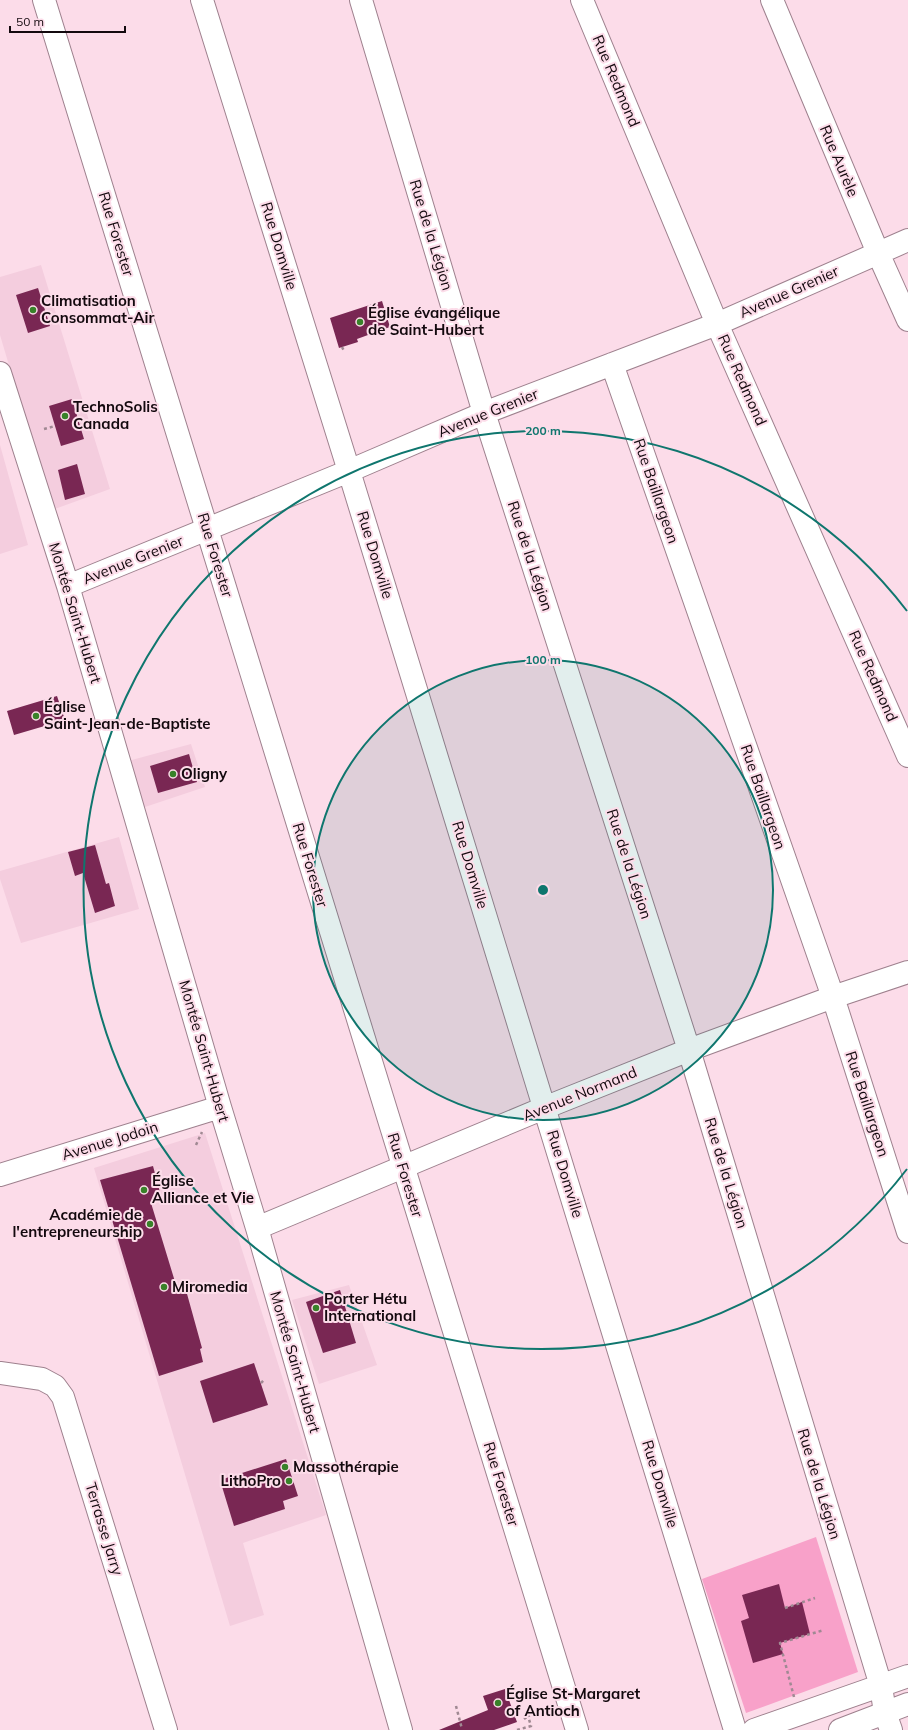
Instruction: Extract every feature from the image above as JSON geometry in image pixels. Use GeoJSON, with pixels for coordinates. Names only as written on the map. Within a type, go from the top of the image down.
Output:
{"type":"FeatureCollection","features":[{"type":"Feature","properties":{"kind":"street","name":"Rue Forester"},"geometry":{"type":"LineString","coordinates":[[44,0],[577,1730]]}},
{"type":"Feature","properties":{"kind":"street","name":"Rue Domville"},"geometry":{"type":"LineString","coordinates":[[202,0],[349,472],[735,1730]]}},
{"type":"Feature","properties":{"kind":"street","name":"Rue de la Légion"},"geometry":{"type":"LineString","coordinates":[[361,0],[484,413],[689,1050],[881,1686],[888,1721]]}},
{"type":"Feature","properties":{"kind":"street","name":"Rue Redmond"},"geometry":{"type":"LineString","coordinates":[[582,0],[717,324],[908,756]]}},
{"type":"Feature","properties":{"kind":"street","name":"Rue Aurèle"},"geometry":{"type":"LineString","coordinates":[[772,0],[878,254],[908,320]]}},
{"type":"Feature","properties":{"kind":"street","name":"Avenue Grenier"},"geometry":{"type":"LineString","coordinates":[[68,586],[349,472],[484,413],[717,324],[908,240]]}},
{"type":"Feature","properties":{"kind":"street","name":"Rue Baillargeon"},"geometry":{"type":"LineString","coordinates":[[612,364],[833,997],[908,1232]]}},
{"type":"Feature","properties":{"kind":"street","name":"Montée Saint-Hubert"},"geometry":{"type":"LineString","coordinates":[[0,374],[68,586],[220,1107],[257,1228],[400,1730]]}},
{"type":"Feature","properties":{"kind":"street","name":"Avenue Normand"},"geometry":{"type":"LineString","coordinates":[[257,1228],[544,1108],[689,1050],[833,997],[908,972]]}},
{"type":"Feature","properties":{"kind":"street","name":"Avenue Jodoin"},"geometry":{"type":"LineString","coordinates":[[0,1175],[220,1107]]}},
{"type":"Feature","properties":{"kind":"street","name":"Terrasse Jarry"},"geometry":{"type":"LineString","coordinates":[[0,1373],[42,1379],[55,1386],[63,1397],[166,1730]]}},
{"type":"Feature","properties":{"kind":"street"},"geometry":{"type":"LineString","coordinates":[[754,1730],[908,1676]]}},
{"type":"Feature","properties":{"kind":"street"},"geometry":{"type":"LineString","coordinates":[[840,1730],[888,1721],[908,1704]]}},
{"type":"Feature","properties":{"kind":"path"},"geometry":{"type":"LineString","coordinates":[[387,317],[392,316],[398,332]]}},
{"type":"Feature","properties":{"kind":"path"},"geometry":{"type":"LineString","coordinates":[[342,347],[344,351]]}},
{"type":"Feature","properties":{"kind":"path"},"geometry":{"type":"LineString","coordinates":[[44,429],[55,426]]}},
{"type":"Feature","properties":{"kind":"path"},"geometry":{"type":"LineString","coordinates":[[261,1383],[265,1379]]}},
{"type":"Feature","properties":{"kind":"path"},"geometry":{"type":"LineString","coordinates":[[785,1608],[815,1598]]}},
{"type":"Feature","properties":{"kind":"path"},"geometry":{"type":"LineString","coordinates":[[799,1715],[780,1643],[824,1630]]}},
{"type":"Feature","properties":{"kind":"path"},"geometry":{"type":"LineString","coordinates":[[524,1720],[528,1716],[568,1701]]}},
{"type":"Feature","properties":{"kind":"path"},"geometry":{"type":"LineString","coordinates":[[456,1706],[462,1729]]}},
{"type":"Feature","properties":{"kind":"path"},"geometry":{"type":"LineString","coordinates":[[517,1730],[531,1726],[528,1716]]}},
{"type":"Feature","properties":{"kind":"shaded area"},"geometry":{"type":"Polygon","coordinates":[[[41,265],[110,489],[52,510],[0,335],[0,277],[41,265]]]}},
{"type":"Feature","properties":{"kind":"shaded area"},"geometry":{"type":"Polygon","coordinates":[[[0,445],[28,545],[0,554],[0,445]]]}},
{"type":"Feature","properties":{"kind":"shaded area"},"geometry":{"type":"Polygon","coordinates":[[[191,744],[205,787],[139,809],[128,761],[191,744]]]}},
{"type":"Feature","properties":{"kind":"shaded area"},"geometry":{"type":"Polygon","coordinates":[[[119,837],[139,909],[21,943],[0,879],[0,871],[119,837]]]}},
{"type":"Feature","properties":{"kind":"shaded area"},"geometry":{"type":"Polygon","coordinates":[[[205,1133],[326,1515],[243,1543],[264,1615],[230,1626],[94,1168],[205,1133]]]}},
{"type":"Feature","properties":{"kind":"shaded area"},"geometry":{"type":"Polygon","coordinates":[[[349,1285],[377,1365],[319,1384],[292,1300],[349,1285]]]}},
{"type":"Feature","properties":{"kind":"shaded area"},"geometry":{"type":"Polygon","coordinates":[[[816,1537],[858,1672],[746,1713],[702,1579],[816,1537]]]}},
{"type":"Feature","properties":{"kind":"building","name":"Climatisation Consommat-Air"},"geometry":{"type":"Polygon","coordinates":[[[38,288],[50,326],[28,333],[16,295],[38,288]]]}},
{"type":"Feature","properties":{"kind":"building","name":"Église évangélique de Saint-Hubert"},"geometry":{"type":"Polygon","coordinates":[[[382,301],[390,327],[357,339],[358,342],[339,348],[330,318],[382,301]]]}},
{"type":"Feature","properties":{"kind":"building","name":"TechnoSolis Canada"},"geometry":{"type":"Polygon","coordinates":[[[72,399],[84,439],[61,446],[49,406],[72,399]]]}},
{"type":"Feature","properties":{"kind":"building"},"geometry":{"type":"Polygon","coordinates":[[[77,464],[85,494],[65,500],[58,470],[77,464]]]}},
{"type":"Feature","properties":{"kind":"building","name":"Église Saint-Jean-de-Baptiste"},"geometry":{"type":"Polygon","coordinates":[[[57,696],[65,720],[14,735],[7,711],[57,696]]]}},
{"type":"Feature","properties":{"kind":"building","name":"Oligny"},"geometry":{"type":"Polygon","coordinates":[[[189,754],[197,782],[158,793],[150,766],[189,754]]]}},
{"type":"Feature","properties":{"kind":"building"},"geometry":{"type":"Polygon","coordinates":[[[95,845],[106,884],[109,883],[115,906],[95,913],[83,873],[75,876],[68,852],[95,845]]]}},
{"type":"Feature","properties":{"kind":"building"},"geometry":{"type":"Polygon","coordinates":[[[153,1166],[162,1200],[151,1203],[176,1285],[184,1283],[202,1348],[200,1349],[203,1362],[159,1376],[100,1180],[153,1166]]]}},
{"type":"Feature","properties":{"kind":"building"},"geometry":{"type":"Polygon","coordinates":[[[340,1290],[356,1343],[323,1353],[306,1302],[340,1290]]]}},
{"type":"Feature","properties":{"kind":"building"},"geometry":{"type":"Polygon","coordinates":[[[254,1363],[268,1405],[213,1423],[200,1381],[254,1363]]]}},
{"type":"Feature","properties":{"kind":"building"},"geometry":{"type":"Polygon","coordinates":[[[286,1459],[298,1496],[283,1501],[285,1509],[234,1526],[220,1480],[286,1459]]]}},
{"type":"Feature","properties":{"kind":"building"},"geometry":{"type":"Polygon","coordinates":[[[779,1584],[785,1608],[802,1602],[810,1634],[780,1643],[783,1654],[753,1663],[741,1621],[749,1618],[742,1595],[779,1584]]]}},
{"type":"Feature","properties":{"kind":"building","name":"Église St-Margaret of Antioch"},"geometry":{"type":"Polygon","coordinates":[[[505,1689],[517,1722],[494,1730],[439,1730],[488,1710],[483,1696],[505,1689]]]}},
{"type":"Feature","properties":{"kind":"place","name":"Climatisation Consommat-Air"},"geometry":{"type":"Point","coordinates":[33,310]}},
{"type":"Feature","properties":{"kind":"place","name":"Église évangélique de Saint-Hubert"},"geometry":{"type":"Point","coordinates":[360,322]}},
{"type":"Feature","properties":{"kind":"place","name":"TechnoSolis Canada"},"geometry":{"type":"Point","coordinates":[65,416]}},
{"type":"Feature","properties":{"kind":"place","name":"Église Saint-Jean-de-Baptiste"},"geometry":{"type":"Point","coordinates":[36,716]}},
{"type":"Feature","properties":{"kind":"place","name":"Oligny"},"geometry":{"type":"Point","coordinates":[173,774]}},
{"type":"Feature","properties":{"kind":"place","name":"Église Alliance et Vie"},"geometry":{"type":"Point","coordinates":[144,1190]}},
{"type":"Feature","properties":{"kind":"place","name":"Académie de l'entrepreneurship"},"geometry":{"type":"Point","coordinates":[150,1224]}},
{"type":"Feature","properties":{"kind":"place","name":"Miromedia"},"geometry":{"type":"Point","coordinates":[164,1287]}},
{"type":"Feature","properties":{"kind":"place","name":"Porter Hétu International"},"geometry":{"type":"Point","coordinates":[316,1308]}},
{"type":"Feature","properties":{"kind":"place","name":"Massothérapie"},"geometry":{"type":"Point","coordinates":[285,1467]}},
{"type":"Feature","properties":{"kind":"place","name":"LithoPro"},"geometry":{"type":"Point","coordinates":[289,1481]}},
{"type":"Feature","properties":{"kind":"place","name":"Église St-Margaret of Antioch"},"geometry":{"type":"Point","coordinates":[498,1703]}}]}
